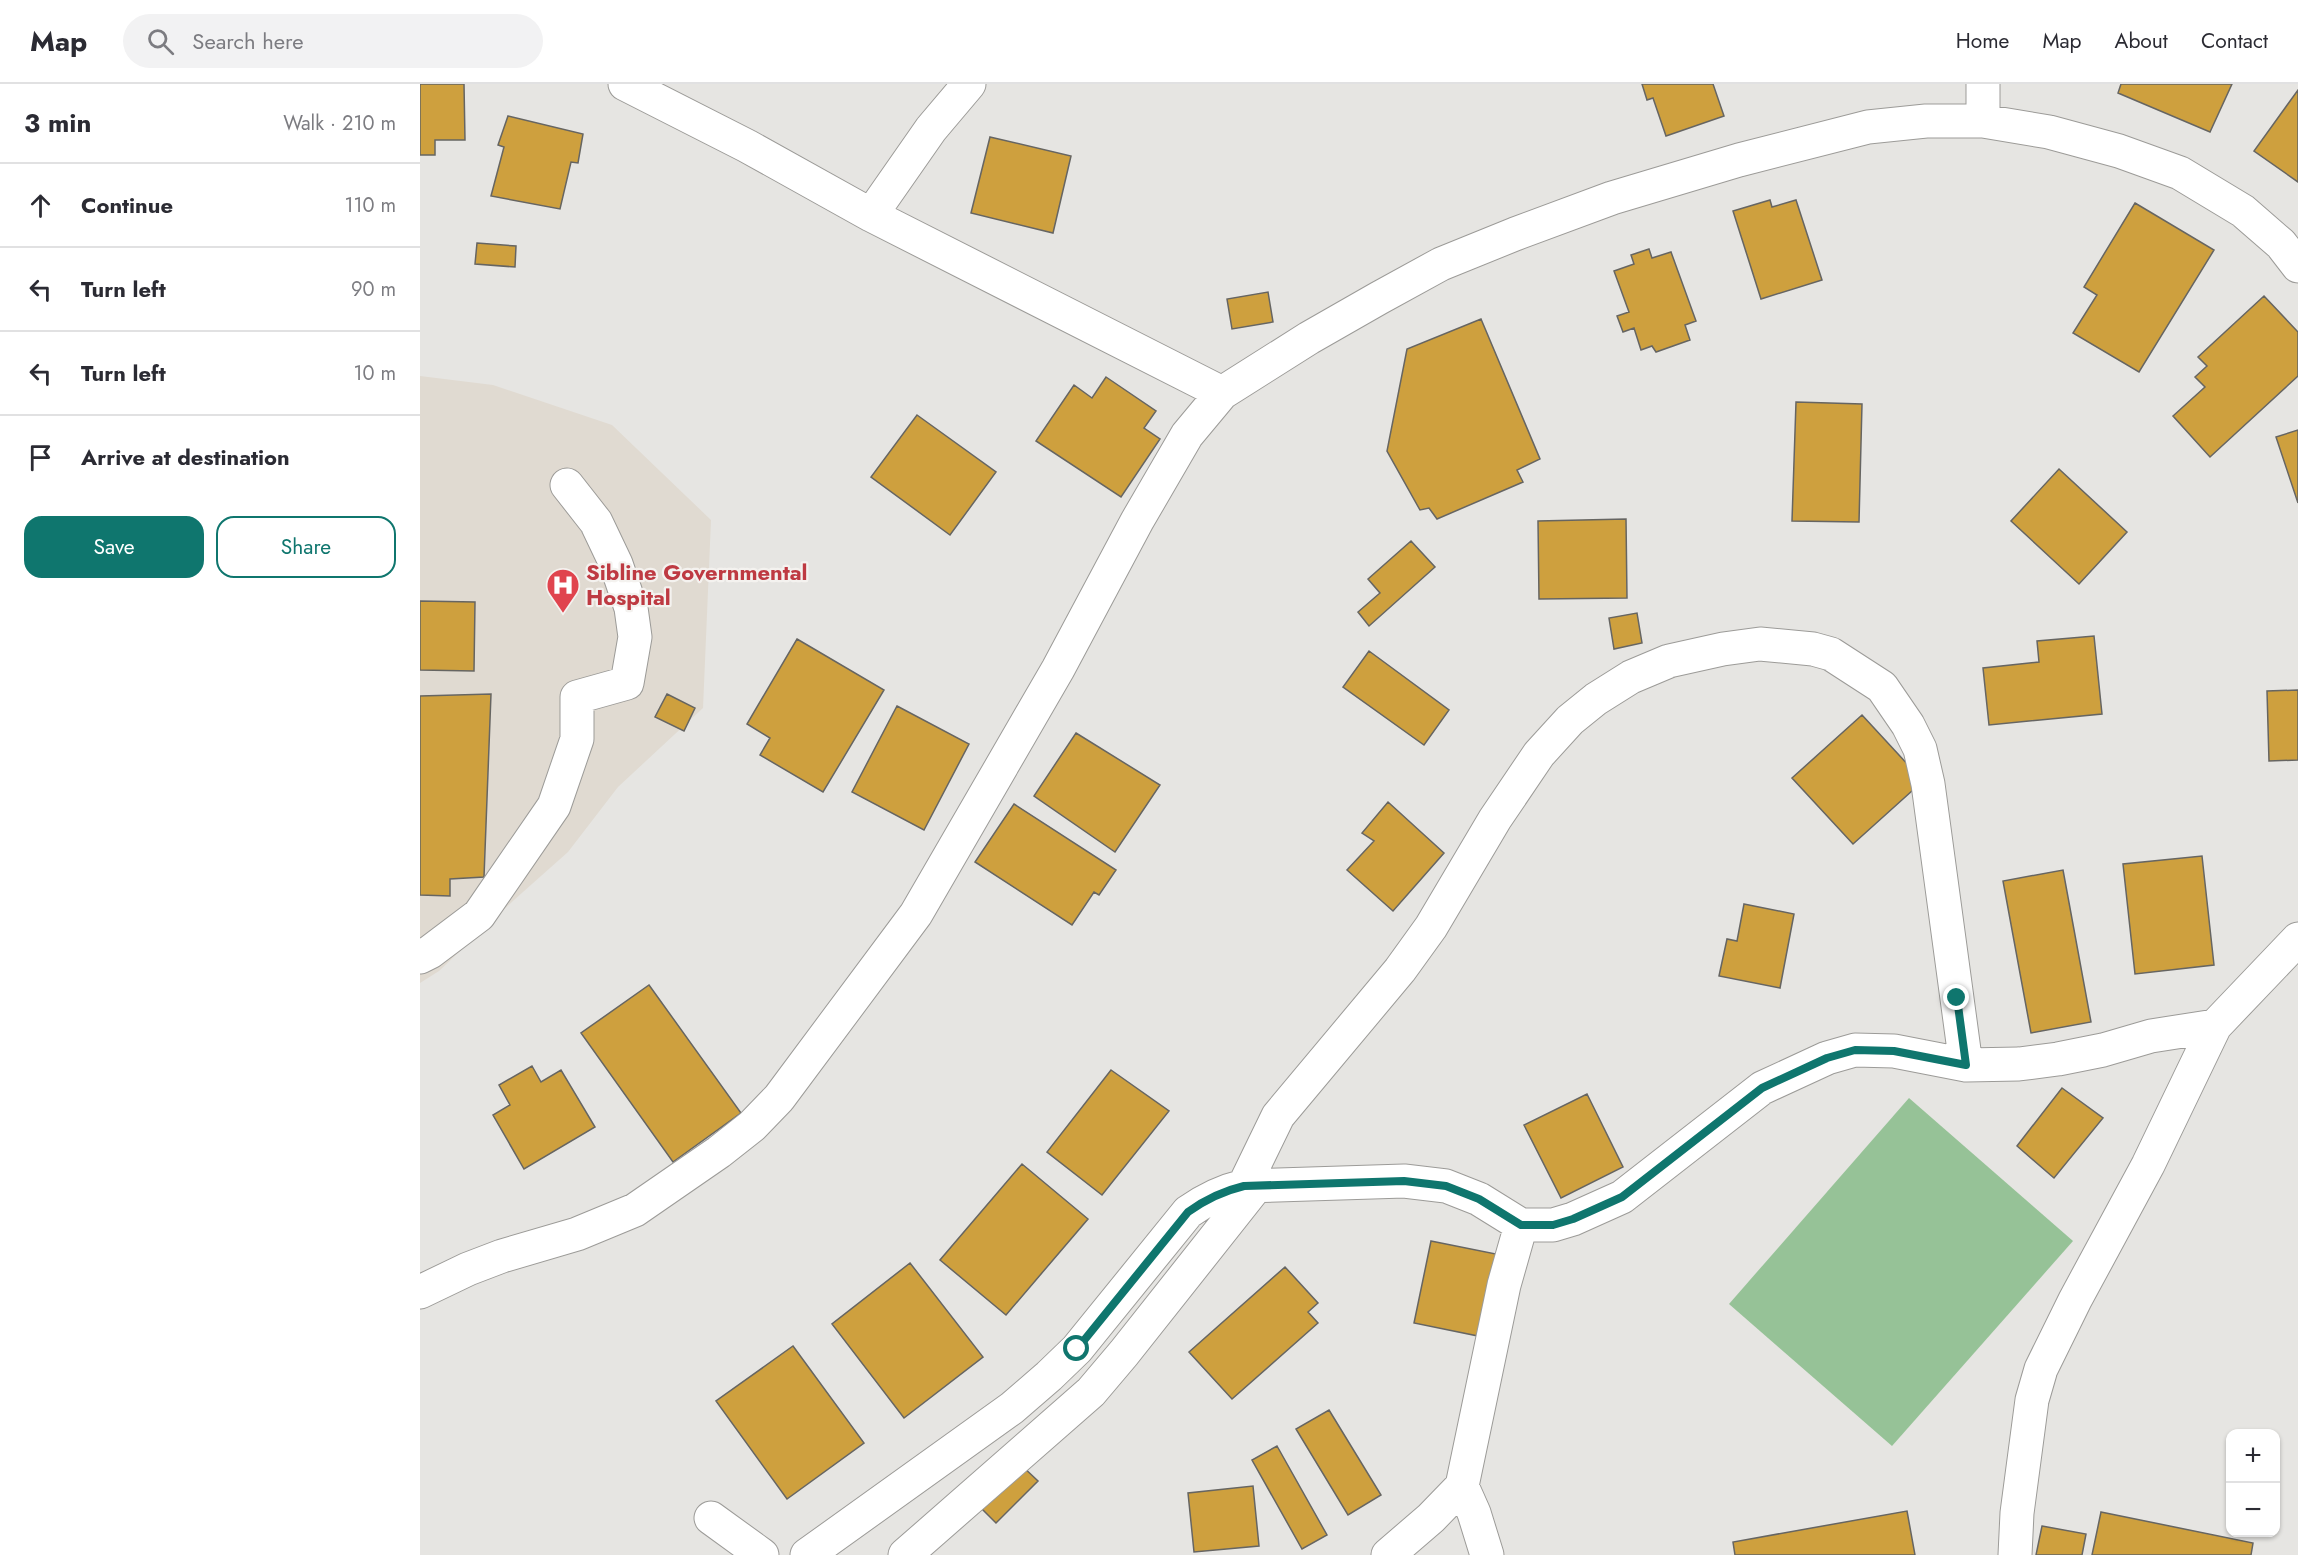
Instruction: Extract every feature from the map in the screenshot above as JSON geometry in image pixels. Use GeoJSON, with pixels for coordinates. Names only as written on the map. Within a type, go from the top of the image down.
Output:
{"type":"FeatureCollection","features":[{"type":"Feature","properties":{"kind":"street"},"geometry":{"type":"LineString","coordinates":[[625,84],[747,146],[871,215],[1222,393]]}},
{"type":"Feature","properties":{"kind":"street"},"geometry":{"type":"LineString","coordinates":[[871,215],[932,129],[969,84]]}},
{"type":"Feature","properties":{"kind":"street"},"geometry":{"type":"LineString","coordinates":[[1983,84],[1983,121]]}},
{"type":"Feature","properties":{"kind":"street"},"geometry":{"type":"LineString","coordinates":[[420,1292],[502,1256],[577,1234],[635,1210],[719,1152],[752,1126],[779,1098],[916,914],[1058,669],[1137,521],[1187,435],[1222,393],[1309,338],[1441,264],[1612,198],[1739,160],[1868,127],[1926,121],[1983,121],[2049,132],[2119,151],[2180,173],[2243,211],[2281,244],[2298,266]]}},
{"type":"Feature","properties":{"kind":"street"},"geometry":{"type":"LineString","coordinates":[[420,957],[479,915],[554,806],[577,739],[577,697],[627,683],[635,638],[631,608],[616,564],[596,522],[567,485]]}},
{"type":"Feature","properties":{"kind":"street"},"geometry":{"type":"LineString","coordinates":[[905,1555],[1091,1392],[1251,1185],[1266,1137],[1278,1116],[1400,970],[1431,927],[1495,819],[1539,754],[1570,720],[1596,699],[1631,677],[1669,662],[1723,649],[1760,644],[1813,649],[1831,654],[1882,687],[1908,725],[1920,749],[1928,784],[1966,1065]]}},
{"type":"Feature","properties":{"kind":"street"},"geometry":{"type":"LineString","coordinates":[[2015,1555],[2017,1513],[2032,1400],[2042,1369],[2075,1300],[2148,1165],[2215,1026],[2298,939]]}},
{"type":"Feature","properties":{"kind":"street"},"geometry":{"type":"LineString","coordinates":[[807,1555],[1019,1401],[1077,1349],[1188,1212],[1222,1192],[1251,1185],[1404,1181],[1446,1186],[1479,1199],[1521,1225],[1553,1225],[1573,1219],[1622,1197],[1762,1088],[1827,1058],[1855,1050],[1894,1051],[1966,1065],[2019,1064],[2058,1059],[2103,1050],[2151,1036],[2215,1026]]}},
{"type":"Feature","properties":{"kind":"street"},"geometry":{"type":"LineString","coordinates":[[1388,1555],[1431,1518],[1462,1486],[1504,1285],[1521,1225]]}},
{"type":"Feature","properties":{"kind":"street"},"geometry":{"type":"LineString","coordinates":[[1462,1486],[1474,1513],[1487,1555]]}},
{"type":"Feature","properties":{"kind":"street"},"geometry":{"type":"LineString","coordinates":[[711,1518],[762,1555]]}},
{"type":"Feature","properties":{"kind":"shaded area","name":"Sibline Governmental Hospital"},"geometry":{"type":"Polygon","coordinates":[[[420,376],[493,385],[612,425],[711,520],[703,708],[618,787],[568,852],[439,971],[420,983],[420,376]]]}},
{"type":"Feature","properties":{"kind":"green space"},"geometry":{"type":"Polygon","coordinates":[[[1909,1098],[2073,1241],[1892,1446],[1729,1304],[1909,1098]]]}},
{"type":"Feature","properties":{"kind":"building"},"geometry":{"type":"Polygon","coordinates":[[[420,84],[464,84],[465,140],[435,140],[435,155],[420,155],[420,84]]]}},
{"type":"Feature","properties":{"kind":"building"},"geometry":{"type":"Polygon","coordinates":[[[1642,84],[1713,84],[1724,116],[1666,136],[1653,98],[1647,100],[1642,84]]]}},
{"type":"Feature","properties":{"kind":"building"},"geometry":{"type":"Polygon","coordinates":[[[2121,84],[2232,84],[2210,132],[2118,93],[2121,84]]]}},
{"type":"Feature","properties":{"kind":"building"},"geometry":{"type":"Polygon","coordinates":[[[2298,90],[2298,182],[2254,151],[2298,90]]]}},
{"type":"Feature","properties":{"kind":"building"},"geometry":{"type":"Polygon","coordinates":[[[508,116],[583,134],[578,163],[571,162],[560,209],[491,196],[504,147],[498,145],[508,116]]]}},
{"type":"Feature","properties":{"kind":"building"},"geometry":{"type":"Polygon","coordinates":[[[990,137],[1071,156],[1053,233],[971,213],[990,137]]]}},
{"type":"Feature","properties":{"kind":"building"},"geometry":{"type":"Polygon","coordinates":[[[1770,200],[1772,207],[1796,200],[1822,280],[1761,299],[1733,211],[1770,200]]]}},
{"type":"Feature","properties":{"kind":"building"},"geometry":{"type":"Polygon","coordinates":[[[2135,203],[2214,250],[2139,372],[2073,333],[2097,295],[2084,287],[2135,203]]]}},
{"type":"Feature","properties":{"kind":"building"},"geometry":{"type":"Polygon","coordinates":[[[477,243],[516,246],[515,267],[475,264],[477,243]]]}},
{"type":"Feature","properties":{"kind":"building"},"geometry":{"type":"Polygon","coordinates":[[[1649,249],[1652,258],[1671,252],[1696,321],[1685,325],[1690,340],[1656,352],[1652,346],[1641,350],[1634,328],[1623,332],[1617,316],[1629,312],[1614,271],[1634,264],[1631,255],[1649,249]]]}},
{"type":"Feature","properties":{"kind":"building"},"geometry":{"type":"Polygon","coordinates":[[[1268,292],[1273,322],[1232,329],[1227,299],[1268,292]]]}},
{"type":"Feature","properties":{"kind":"building"},"geometry":{"type":"Polygon","coordinates":[[[2264,296],[2298,332],[2298,376],[2210,457],[2173,416],[2205,387],[2195,377],[2207,366],[2198,357],[2264,296]]]}},
{"type":"Feature","properties":{"kind":"building"},"geometry":{"type":"Polygon","coordinates":[[[1481,319],[1540,459],[1517,470],[1523,482],[1437,519],[1429,508],[1420,510],[1387,451],[1407,349],[1481,319]]]}},
{"type":"Feature","properties":{"kind":"building"},"geometry":{"type":"Polygon","coordinates":[[[1106,377],[1156,411],[1144,428],[1160,439],[1121,497],[1036,441],[1074,385],[1092,398],[1106,377]]]}},
{"type":"Feature","properties":{"kind":"building"},"geometry":{"type":"Polygon","coordinates":[[[1796,402],[1862,404],[1859,522],[1792,521],[1796,402]]]}},
{"type":"Feature","properties":{"kind":"building"},"geometry":{"type":"Polygon","coordinates":[[[917,415],[996,472],[950,535],[871,477],[917,415]]]}},
{"type":"Feature","properties":{"kind":"building"},"geometry":{"type":"Polygon","coordinates":[[[2298,430],[2298,503],[2276,437],[2298,430]]]}},
{"type":"Feature","properties":{"kind":"building"},"geometry":{"type":"Polygon","coordinates":[[[2059,469],[2127,532],[2079,584],[2011,521],[2059,469]]]}},
{"type":"Feature","properties":{"kind":"building"},"geometry":{"type":"Polygon","coordinates":[[[1626,519],[1627,598],[1539,599],[1538,521],[1626,519]]]}},
{"type":"Feature","properties":{"kind":"building"},"geometry":{"type":"Polygon","coordinates":[[[1411,541],[1435,567],[1369,626],[1358,612],[1380,593],[1368,579],[1411,541]]]}},
{"type":"Feature","properties":{"kind":"building"},"geometry":{"type":"Polygon","coordinates":[[[420,601],[475,602],[474,671],[420,670],[420,601]]]}},
{"type":"Feature","properties":{"kind":"building"},"geometry":{"type":"Polygon","coordinates":[[[1637,613],[1642,643],[1614,649],[1609,618],[1637,613]]]}},
{"type":"Feature","properties":{"kind":"building"},"geometry":{"type":"Polygon","coordinates":[[[2094,636],[2102,714],[1989,725],[1983,668],[2039,662],[2037,641],[2094,636]]]}},
{"type":"Feature","properties":{"kind":"building"},"geometry":{"type":"Polygon","coordinates":[[[797,639],[884,690],[823,792],[760,755],[770,738],[747,724],[797,639]]]}},
{"type":"Feature","properties":{"kind":"building"},"geometry":{"type":"Polygon","coordinates":[[[1369,651],[1449,710],[1424,745],[1343,687],[1369,651]]]}},
{"type":"Feature","properties":{"kind":"building"},"geometry":{"type":"Polygon","coordinates":[[[2298,690],[2298,760],[2269,761],[2267,691],[2298,690]]]}},
{"type":"Feature","properties":{"kind":"building"},"geometry":{"type":"Polygon","coordinates":[[[491,694],[484,877],[450,879],[450,896],[420,895],[420,696],[491,694]]]}},
{"type":"Feature","properties":{"kind":"building"},"geometry":{"type":"Polygon","coordinates":[[[667,694],[695,708],[684,731],[655,717],[667,694]]]}},
{"type":"Feature","properties":{"kind":"building"},"geometry":{"type":"Polygon","coordinates":[[[897,706],[969,744],[924,830],[852,792],[897,706]]]}},
{"type":"Feature","properties":{"kind":"building"},"geometry":{"type":"Polygon","coordinates":[[[1862,715],[1923,781],[1853,844],[1792,778],[1862,715]]]}},
{"type":"Feature","properties":{"kind":"building"},"geometry":{"type":"Polygon","coordinates":[[[1076,733],[1160,785],[1115,852],[1034,796],[1076,733]]]}},
{"type":"Feature","properties":{"kind":"building"},"geometry":{"type":"Polygon","coordinates":[[[1388,802],[1444,853],[1393,911],[1347,870],[1374,841],[1362,833],[1388,802]]]}},
{"type":"Feature","properties":{"kind":"building"},"geometry":{"type":"Polygon","coordinates":[[[1014,804],[1116,870],[1099,895],[1094,892],[1072,925],[975,862],[1014,804]]]}},
{"type":"Feature","properties":{"kind":"building"},"geometry":{"type":"Polygon","coordinates":[[[2202,856],[2214,965],[2135,974],[2123,864],[2202,856]]]}},
{"type":"Feature","properties":{"kind":"building"},"geometry":{"type":"Polygon","coordinates":[[[2063,870],[2091,1022],[2031,1033],[2003,881],[2063,870]]]}},
{"type":"Feature","properties":{"kind":"building"},"geometry":{"type":"Polygon","coordinates":[[[1744,904],[1794,914],[1780,988],[1719,976],[1727,939],[1737,941],[1744,904]]]}},
{"type":"Feature","properties":{"kind":"building"},"geometry":{"type":"Polygon","coordinates":[[[649,985],[741,1113],[673,1162],[581,1033],[649,985]]]}},
{"type":"Feature","properties":{"kind":"building"},"geometry":{"type":"Polygon","coordinates":[[[532,1066],[541,1082],[561,1070],[595,1127],[524,1169],[493,1115],[510,1105],[499,1085],[532,1066]]]}},
{"type":"Feature","properties":{"kind":"building"},"geometry":{"type":"Polygon","coordinates":[[[1111,1070],[1169,1111],[1102,1195],[1047,1152],[1111,1070]]]}},
{"type":"Feature","properties":{"kind":"building"},"geometry":{"type":"Polygon","coordinates":[[[2062,1088],[2103,1118],[2054,1178],[2017,1146],[2062,1088]]]}},
{"type":"Feature","properties":{"kind":"building"},"geometry":{"type":"Polygon","coordinates":[[[1587,1094],[1623,1167],[1561,1198],[1524,1125],[1587,1094]]]}},
{"type":"Feature","properties":{"kind":"building"},"geometry":{"type":"Polygon","coordinates":[[[1022,1164],[1088,1219],[1006,1315],[940,1260],[1022,1164]]]}},
{"type":"Feature","properties":{"kind":"building"},"geometry":{"type":"Polygon","coordinates":[[[1431,1241],[1496,1254],[1483,1337],[1414,1323],[1431,1241]]]}},
{"type":"Feature","properties":{"kind":"building"},"geometry":{"type":"Polygon","coordinates":[[[910,1263],[983,1357],[904,1418],[832,1324],[910,1263]]]}},
{"type":"Feature","properties":{"kind":"building"},"geometry":{"type":"Polygon","coordinates":[[[1285,1267],[1318,1303],[1308,1312],[1318,1323],[1232,1399],[1189,1352],[1285,1267]]]}},
{"type":"Feature","properties":{"kind":"building"},"geometry":{"type":"Polygon","coordinates":[[[793,1346],[864,1443],[787,1499],[716,1401],[793,1346]]]}},
{"type":"Feature","properties":{"kind":"building"},"geometry":{"type":"Polygon","coordinates":[[[1329,1410],[1381,1495],[1348,1515],[1296,1429],[1329,1410]]]}},
{"type":"Feature","properties":{"kind":"building"},"geometry":{"type":"Polygon","coordinates":[[[1277,1446],[1327,1535],[1302,1549],[1252,1460],[1277,1446]]]}},
{"type":"Feature","properties":{"kind":"building"},"geometry":{"type":"Polygon","coordinates":[[[1020,1464],[1038,1481],[996,1523],[978,1505],[1020,1464]]]}},
{"type":"Feature","properties":{"kind":"building"},"geometry":{"type":"Polygon","coordinates":[[[1253,1486],[1259,1546],[1194,1552],[1188,1493],[1253,1486]]]}},
{"type":"Feature","properties":{"kind":"building"},"geometry":{"type":"Polygon","coordinates":[[[1907,1511],[1915,1555],[1735,1555],[1733,1542],[1907,1511]]]}},
{"type":"Feature","properties":{"kind":"building"},"geometry":{"type":"Polygon","coordinates":[[[2101,1512],[2253,1543],[2251,1555],[2092,1555],[2101,1512]]]}},
{"type":"Feature","properties":{"kind":"building"},"geometry":{"type":"Polygon","coordinates":[[[2042,1526],[2086,1534],[2082,1555],[2036,1555],[2042,1526]]]}},
{"type":"Feature","properties":{"kind":"place","name":"Sibline Governmental Hospital"},"geometry":{"type":"Point","coordinates":[563,614]}},
{"type":"Feature","properties":{"kind":"route"},"geometry":{"type":"LineString","coordinates":[[1077,1349],[1188,1212],[1222,1192],[1244,1186],[1404,1181],[1446,1186],[1464,1192],[1521,1225],[1553,1225],[1573,1219],[1622,1197],[1762,1088],[1827,1058],[1855,1050],[1894,1051],[1966,1065],[1957,998]]}}]}
